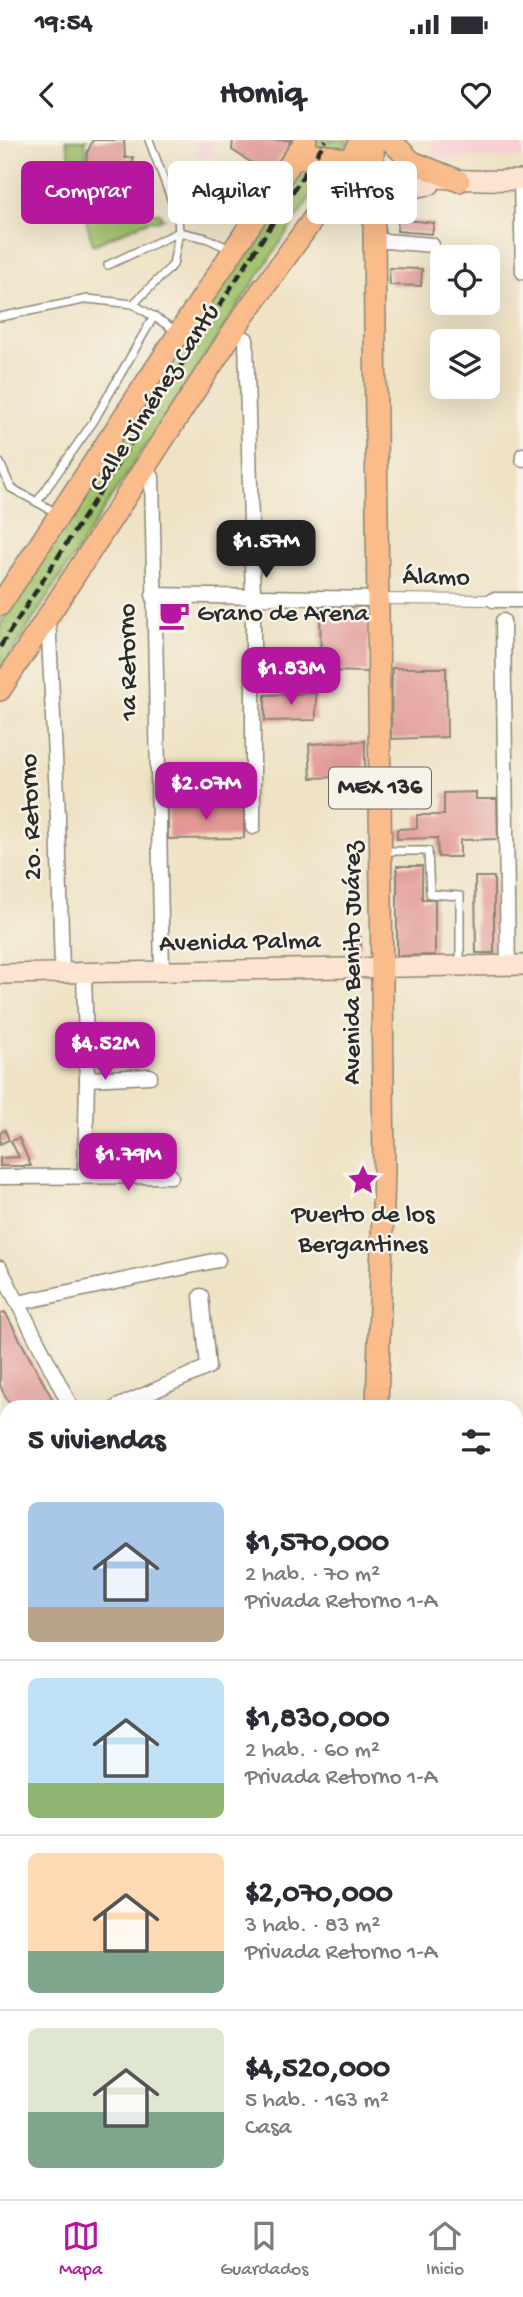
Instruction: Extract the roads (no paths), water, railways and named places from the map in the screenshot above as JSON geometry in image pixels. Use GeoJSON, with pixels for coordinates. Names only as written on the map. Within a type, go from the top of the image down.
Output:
{"type":"FeatureCollection","features":[{"type":"Feature","properties":{"kind":"main road","name":"Calle Jiménez Cantú"},"geometry":{"type":"LineString","coordinates":[[292,161],[306,140]]}},
{"type":"Feature","properties":{"kind":"main road","name":"Calle Jiménez Cantú"},"geometry":{"type":"LineString","coordinates":[[350,161],[361,140]]}},
{"type":"Feature","properties":{"kind":"main road","name":"Avenida Benito Juárez"},"geometry":{"type":"LineString","coordinates":[[373,140],[373,161]]}},
{"type":"Feature","properties":{"kind":"main road"},"geometry":{"type":"LineString","coordinates":[[390,140],[412,162],[459,181]]}},
{"type":"Feature","properties":{"kind":"main road"},"geometry":{"type":"LineString","coordinates":[[292,161],[321,154],[347,161]]}},
{"type":"Feature","properties":{"kind":"main road"},"geometry":{"type":"LineString","coordinates":[[292,161],[313,161]]}},
{"type":"Feature","properties":{"kind":"main road"},"geometry":{"type":"LineString","coordinates":[[417,178],[459,181],[522,180]]}},
{"type":"Feature","properties":{"kind":"main road"},"geometry":{"type":"LineString","coordinates":[[417,187],[459,181]]}},
{"type":"Feature","properties":{"kind":"main road","name":"Calle Jiménez Cantú"},"geometry":{"type":"LineString","coordinates":[[4,595],[61,515],[251,224]]}},
{"type":"Feature","properties":{"kind":"main road","name":"Calle Jiménez Cantú"},"geometry":{"type":"LineString","coordinates":[[0,690],[242,318],[310,224]]}},
{"type":"Feature","properties":{"kind":"main road","name":"Avenida Benito Juárez"},"geometry":{"type":"LineString","coordinates":[[374,224],[384,1172],[376,1400]]}},
{"type":"Feature","properties":{"kind":"main road","name":"Avenida Palma"},"geometry":{"type":"LineString","coordinates":[[0,974],[516,965]]}},
{"type":"Feature","properties":{"kind":"street"},"geometry":{"type":"LineString","coordinates":[[522,180],[523,272]]}},
{"type":"Feature","properties":{"kind":"street"},"geometry":{"type":"LineString","coordinates":[[374,240],[432,245]]}},
{"type":"Feature","properties":{"kind":"street"},"geometry":{"type":"LineString","coordinates":[[246,339],[253,597],[253,827]]}},
{"type":"Feature","properties":{"kind":"street","name":"1a Retorno"},"geometry":{"type":"LineString","coordinates":[[152,477],[162,972]]}},
{"type":"Feature","properties":{"kind":"street"},"geometry":{"type":"LineString","coordinates":[[153,595],[378,599]]}},
{"type":"Feature","properties":{"kind":"street","name":"Álamo"},"geometry":{"type":"LineString","coordinates":[[378,599],[493,600]]}},
{"type":"Feature","properties":{"kind":"street"},"geometry":{"type":"LineString","coordinates":[[493,600],[523,600]]}},
{"type":"Feature","properties":{"kind":"street","name":"2o. Retorno"},"geometry":{"type":"LineString","coordinates":[[48,617],[58,816],[62,974]]}},
{"type":"Feature","properties":{"kind":"street"},"geometry":{"type":"LineString","coordinates":[[503,621],[516,965]]}},
{"type":"Feature","properties":{"kind":"street"},"geometry":{"type":"LineString","coordinates":[[84,974],[87,1079],[85,1175]]}},
{"type":"Feature","properties":{"kind":"street"},"geometry":{"type":"LineString","coordinates":[[87,1079],[150,1076]]}},
{"type":"Feature","properties":{"kind":"street"},"geometry":{"type":"LineString","coordinates":[[0,1177],[171,1176]]}},
{"type":"Feature","properties":{"kind":"street"},"geometry":{"type":"LineString","coordinates":[[10,1298],[218,1260]]}},
{"type":"Feature","properties":{"kind":"street"},"geometry":{"type":"LineString","coordinates":[[0,1268],[10,1298],[67,1400]]}},
{"type":"Feature","properties":{"kind":"street"},"geometry":{"type":"LineString","coordinates":[[133,1400],[208,1367],[201,1296]]}},
{"type":"Feature","properties":{"kind":"lane"},"geometry":{"type":"LineString","coordinates":[[133,304],[173,265],[179,232],[178,217],[149,140]]}},
{"type":"Feature","properties":{"kind":"lane"},"geometry":{"type":"LineString","coordinates":[[108,265],[179,232],[206,238],[234,251]]}},
{"type":"Feature","properties":{"kind":"lane"},"geometry":{"type":"LineString","coordinates":[[0,317],[88,299],[133,304],[180,334]]}},
{"type":"Feature","properties":{"kind":"lane"},"geometry":{"type":"LineString","coordinates":[[37,502],[93,422],[154,316]]}},
{"type":"Feature","properties":{"kind":"lane"},"geometry":{"type":"LineString","coordinates":[[0,463],[11,488],[61,515]]}},
{"type":"Feature","properties":{"kind":"lane"},"geometry":{"type":"LineString","coordinates":[[381,851],[428,851],[430,894],[460,896],[460,965]]}},
{"type":"Feature","properties":{"kind":"railway"},"geometry":{"type":"LineString","coordinates":[[0,647],[326,140]]}},
{"type":"Feature","properties":{"kind":"place","name":"Grano de Arena"},"geometry":{"type":"Point","coordinates":[174,615]}},
{"type":"Feature","properties":{"kind":"place","name":"Puerto de los Bergantines"},"geometry":{"type":"Point","coordinates":[363,1180]}}]}
